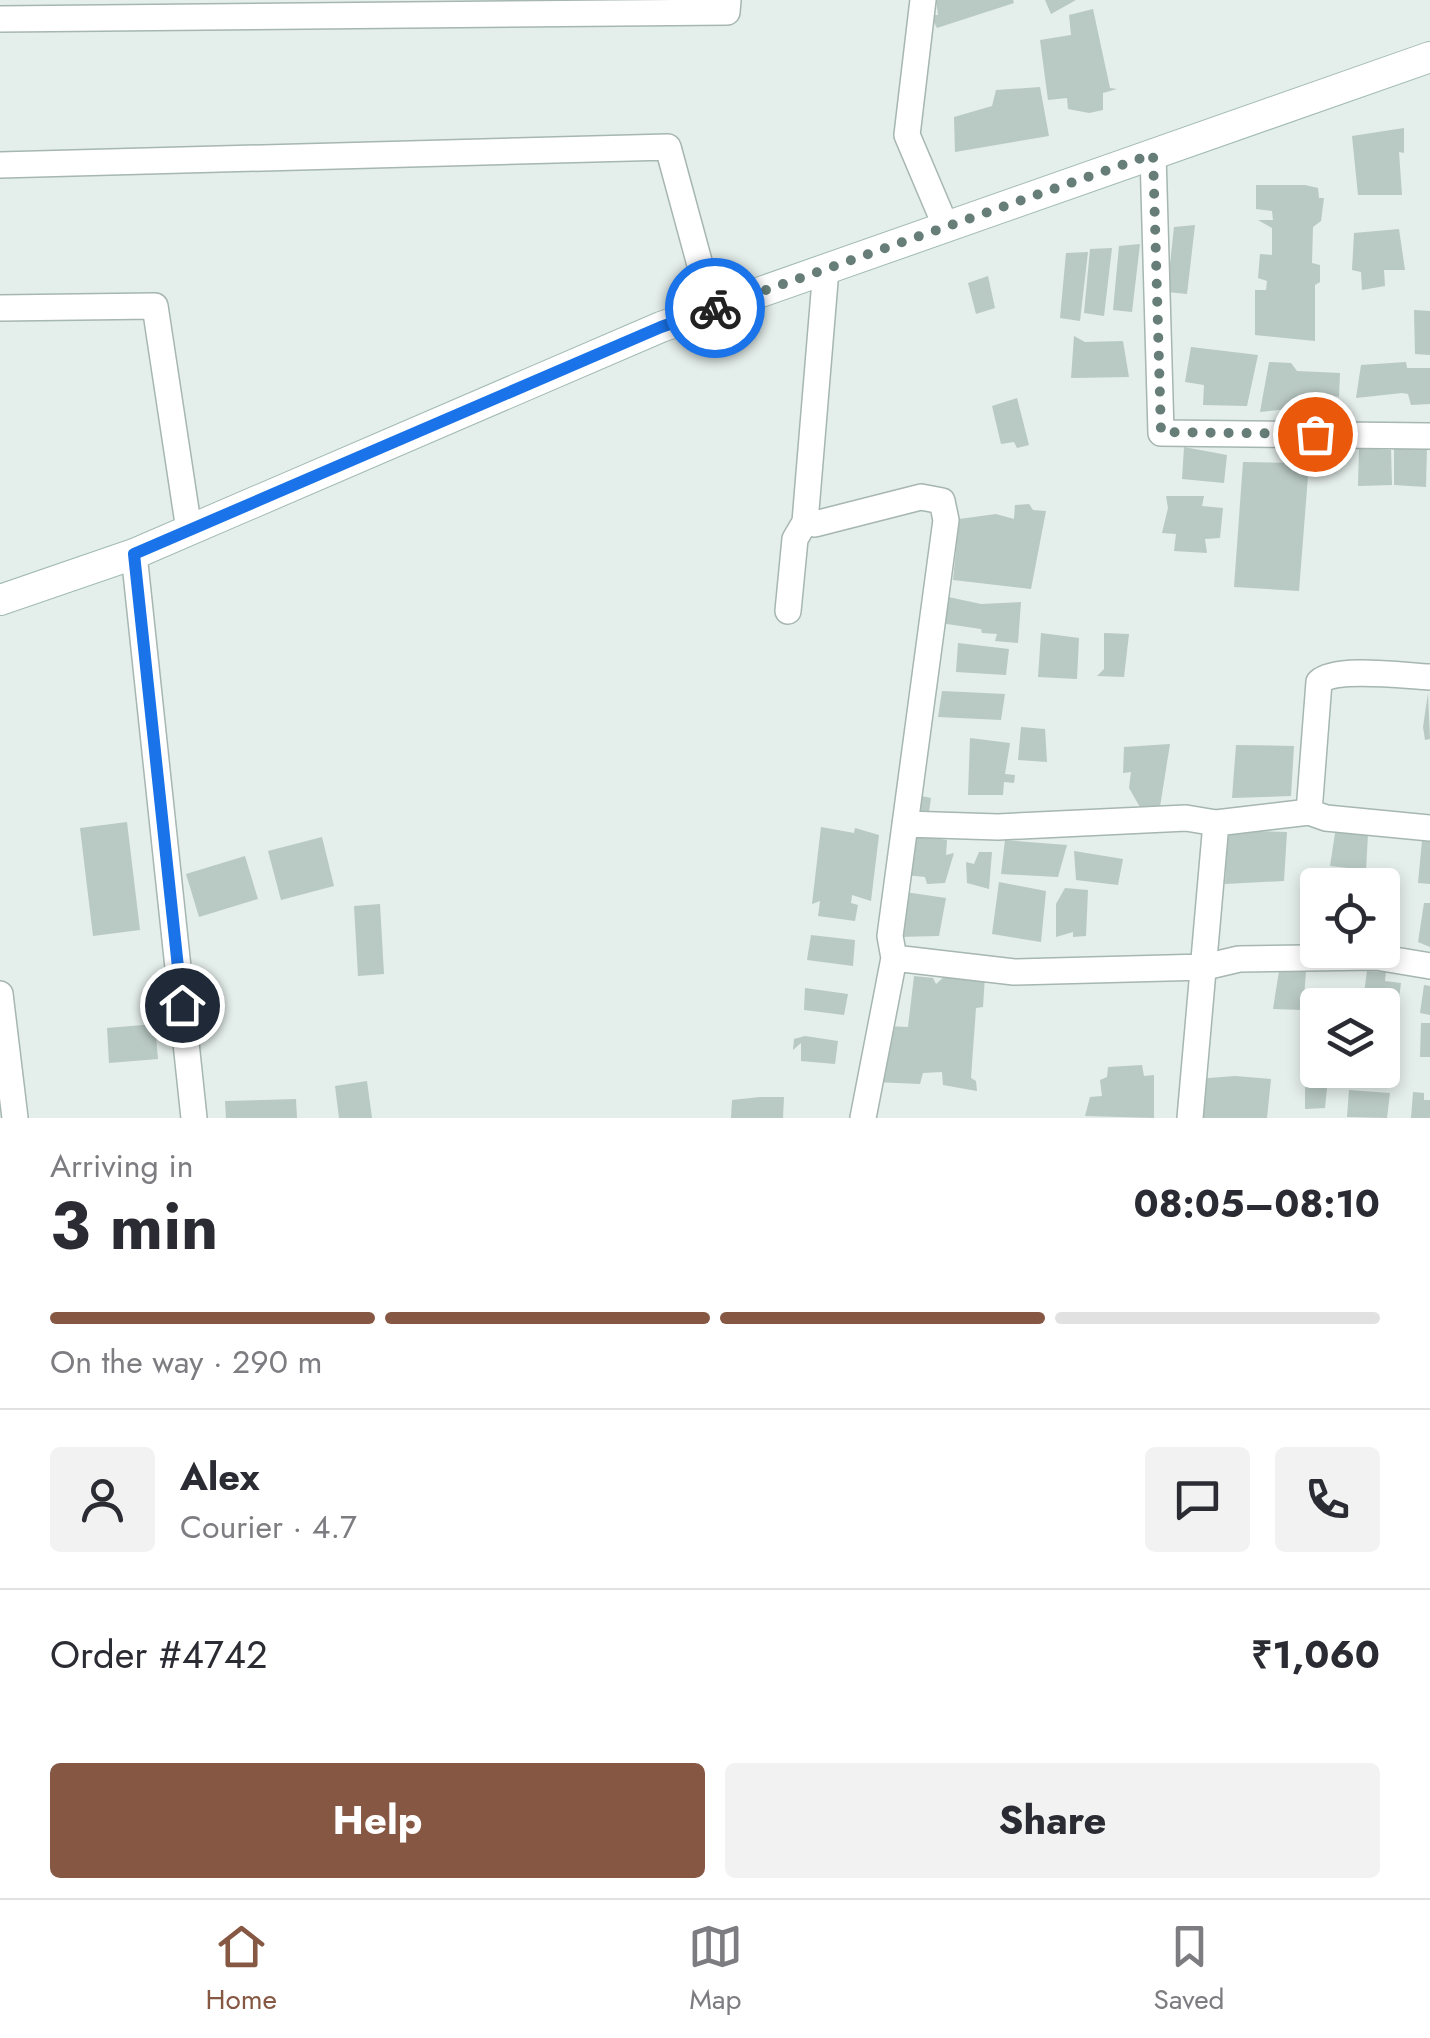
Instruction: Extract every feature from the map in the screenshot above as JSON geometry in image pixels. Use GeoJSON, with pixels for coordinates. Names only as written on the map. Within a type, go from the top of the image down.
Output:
{"type":"FeatureCollection","features":[{"type":"Feature","properties":{"kind":"main road"},"geometry":{"type":"LineString","coordinates":[[0,600],[134,554],[712,309],[1430,57]]}},
{"type":"Feature","properties":{"kind":"street"},"geometry":{"type":"LineString","coordinates":[[0,19],[215,8],[728,12],[728,0]]}},
{"type":"Feature","properties":{"kind":"street"},"geometry":{"type":"LineString","coordinates":[[923,0],[908,135],[946,226]]}},
{"type":"Feature","properties":{"kind":"street"},"geometry":{"type":"LineString","coordinates":[[0,165],[668,147],[712,309]]}},
{"type":"Feature","properties":{"kind":"street"},"geometry":{"type":"LineString","coordinates":[[1153,154],[1161,432],[1430,436]]}},
{"type":"Feature","properties":{"kind":"street"},"geometry":{"type":"LineString","coordinates":[[788,611],[796,539],[804,522],[826,269]]}},
{"type":"Feature","properties":{"kind":"street"},"geometry":{"type":"LineString","coordinates":[[0,308],[155,306],[189,530]]}},
{"type":"Feature","properties":{"kind":"street"},"geometry":{"type":"LineString","coordinates":[[804,522],[815,524],[921,496],[942,501],[946,520],[890,936],[894,958],[863,1118]]}},
{"type":"Feature","properties":{"kind":"street"},"geometry":{"type":"LineString","coordinates":[[134,554],[194,1118]]}},
{"type":"Feature","properties":{"kind":"street"},"geometry":{"type":"LineString","coordinates":[[1309,812],[1320,682],[1326,676],[1356,674],[1430,678]]}},
{"type":"Feature","properties":{"kind":"street"},"geometry":{"type":"LineString","coordinates":[[905,824],[998,827],[1186,818],[1216,823],[1309,812],[1326,818],[1430,828]]}},
{"type":"Feature","properties":{"kind":"street"},"geometry":{"type":"LineString","coordinates":[[1190,1118],[1216,823]]}},
{"type":"Feature","properties":{"kind":"street"},"geometry":{"type":"LineString","coordinates":[[894,958],[1014,972],[1204,967],[1239,959],[1376,957],[1430,966]]}},
{"type":"Feature","properties":{"kind":"street"},"geometry":{"type":"LineString","coordinates":[[0,994],[16,1118]]}},
{"type":"Feature","properties":{"kind":"building"},"geometry":{"type":"Polygon","coordinates":[[[936,0],[1014,3],[937,28],[930,15],[938,15],[936,0]]]}},
{"type":"Feature","properties":{"kind":"building"},"geometry":{"type":"Polygon","coordinates":[[[1045,0],[1076,0],[1051,14],[1045,0]]]}},
{"type":"Feature","properties":{"kind":"building"},"geometry":{"type":"Polygon","coordinates":[[[1093,9],[1110,88],[1117,89],[1103,93],[1103,110],[1089,113],[1068,109],[1067,98],[1048,100],[1040,40],[1071,35],[1069,15],[1093,9]]]}},
{"type":"Feature","properties":{"kind":"building"},"geometry":{"type":"Polygon","coordinates":[[[1040,87],[1049,136],[955,152],[954,117],[992,106],[996,90],[1040,87]]]}},
{"type":"Feature","properties":{"kind":"building"},"geometry":{"type":"Polygon","coordinates":[[[1404,128],[1404,153],[1399,152],[1402,195],[1358,195],[1352,136],[1404,128]]]}},
{"type":"Feature","properties":{"kind":"building"},"geometry":{"type":"Polygon","coordinates":[[[1256,185],[1305,185],[1318,188],[1319,198],[1324,198],[1321,221],[1313,227],[1312,263],[1320,265],[1320,282],[1315,285],[1315,341],[1255,335],[1255,290],[1266,290],[1267,281],[1258,278],[1260,254],[1272,255],[1272,228],[1258,220],[1273,220],[1272,211],[1256,209],[1256,185]]]}},
{"type":"Feature","properties":{"kind":"building"},"geometry":{"type":"Polygon","coordinates":[[[1195,225],[1187,294],[1167,292],[1174,227],[1195,225]]]}},
{"type":"Feature","properties":{"kind":"building"},"geometry":{"type":"Polygon","coordinates":[[[1399,229],[1405,270],[1384,270],[1385,286],[1362,290],[1361,272],[1352,270],[1354,233],[1399,229]]]}},
{"type":"Feature","properties":{"kind":"building"},"geometry":{"type":"Polygon","coordinates":[[[1140,244],[1132,312],[1113,310],[1119,246],[1140,244]]]}},
{"type":"Feature","properties":{"kind":"building"},"geometry":{"type":"Polygon","coordinates":[[[1112,248],[1104,316],[1084,313],[1090,249],[1112,248]]]}},
{"type":"Feature","properties":{"kind":"building"},"geometry":{"type":"Polygon","coordinates":[[[1088,252],[1080,321],[1060,318],[1066,253],[1088,252]]]}},
{"type":"Feature","properties":{"kind":"building"},"geometry":{"type":"Polygon","coordinates":[[[988,276],[995,308],[976,314],[968,283],[988,276]]]}},
{"type":"Feature","properties":{"kind":"building"},"geometry":{"type":"Polygon","coordinates":[[[1414,310],[1430,311],[1430,355],[1415,354],[1414,310]]]}},
{"type":"Feature","properties":{"kind":"building"},"geometry":{"type":"Polygon","coordinates":[[[1074,336],[1085,342],[1123,341],[1129,377],[1071,378],[1074,336]]]}},
{"type":"Feature","properties":{"kind":"building"},"geometry":{"type":"Polygon","coordinates":[[[1191,347],[1258,355],[1247,406],[1203,405],[1204,385],[1185,382],[1191,347]]]}},
{"type":"Feature","properties":{"kind":"building"},"geometry":{"type":"Polygon","coordinates":[[[1269,362],[1291,363],[1297,371],[1340,373],[1339,397],[1323,393],[1323,413],[1308,413],[1308,422],[1291,418],[1287,409],[1260,412],[1269,362]]]}},
{"type":"Feature","properties":{"kind":"building"},"geometry":{"type":"Polygon","coordinates":[[[1406,362],[1407,368],[1430,368],[1430,404],[1411,405],[1408,394],[1402,393],[1356,398],[1361,365],[1406,362]]]}},
{"type":"Feature","properties":{"kind":"building"},"geometry":{"type":"Polygon","coordinates":[[[1017,398],[1029,445],[1017,448],[1014,442],[1001,444],[992,406],[1017,398]]]}},
{"type":"Feature","properties":{"kind":"building"},"geometry":{"type":"Polygon","coordinates":[[[1184,447],[1227,455],[1224,483],[1182,479],[1184,447]]]}},
{"type":"Feature","properties":{"kind":"building"},"geometry":{"type":"Polygon","coordinates":[[[1427,447],[1426,487],[1394,485],[1394,449],[1427,447]]]}},
{"type":"Feature","properties":{"kind":"building"},"geometry":{"type":"Polygon","coordinates":[[[1359,448],[1391,450],[1392,485],[1358,486],[1359,448]]]}},
{"type":"Feature","properties":{"kind":"building"},"geometry":{"type":"Polygon","coordinates":[[[1243,462],[1309,463],[1299,591],[1234,587],[1243,462]]]}},
{"type":"Feature","properties":{"kind":"building"},"geometry":{"type":"Polygon","coordinates":[[[1166,496],[1204,496],[1202,506],[1223,508],[1220,538],[1205,539],[1207,553],[1174,551],[1176,534],[1162,533],[1168,508],[1166,496]]]}},
{"type":"Feature","properties":{"kind":"building"},"geometry":{"type":"Polygon","coordinates":[[[1029,504],[1033,510],[1046,511],[1031,589],[953,580],[959,519],[996,514],[1014,519],[1015,505],[1029,504]]]}},
{"type":"Feature","properties":{"kind":"building"},"geometry":{"type":"Polygon","coordinates":[[[939,595],[981,604],[1021,602],[1018,643],[995,641],[997,634],[982,633],[981,629],[940,623],[939,595]]]}},
{"type":"Feature","properties":{"kind":"building"},"geometry":{"type":"Polygon","coordinates":[[[1041,633],[1079,638],[1077,679],[1038,677],[1041,633]]]}},
{"type":"Feature","properties":{"kind":"building"},"geometry":{"type":"Polygon","coordinates":[[[1104,633],[1129,634],[1124,677],[1097,676],[1104,669],[1104,633]]]}},
{"type":"Feature","properties":{"kind":"building"},"geometry":{"type":"Polygon","coordinates":[[[958,643],[1009,649],[1006,675],[956,672],[958,643]]]}},
{"type":"Feature","properties":{"kind":"building"},"geometry":{"type":"Polygon","coordinates":[[[942,691],[1005,694],[1001,720],[938,717],[942,691]]]}},
{"type":"Feature","properties":{"kind":"building"},"geometry":{"type":"Polygon","coordinates":[[[1428,693],[1430,739],[1425,740],[1423,727],[1428,693]]]}},
{"type":"Feature","properties":{"kind":"building"},"geometry":{"type":"Polygon","coordinates":[[[1021,727],[1045,729],[1047,762],[1018,760],[1021,727]]]}},
{"type":"Feature","properties":{"kind":"building"},"geometry":{"type":"Polygon","coordinates":[[[970,738],[1010,743],[1005,774],[1015,775],[1014,783],[1004,782],[1003,795],[968,795],[970,738]]]}},
{"type":"Feature","properties":{"kind":"building"},"geometry":{"type":"Polygon","coordinates":[[[1170,744],[1159,813],[1144,814],[1129,788],[1131,772],[1123,773],[1124,747],[1170,744]]]}},
{"type":"Feature","properties":{"kind":"building"},"geometry":{"type":"Polygon","coordinates":[[[1236,745],[1294,746],[1291,796],[1232,798],[1236,745]]]}},
{"type":"Feature","properties":{"kind":"building"},"geometry":{"type":"Polygon","coordinates":[[[917,795],[931,798],[929,812],[914,810],[917,795]]]}},
{"type":"Feature","properties":{"kind":"building"},"geometry":{"type":"Polygon","coordinates":[[[127,822],[140,930],[93,936],[80,828],[127,822]]]}},
{"type":"Feature","properties":{"kind":"building"},"geometry":{"type":"Polygon","coordinates":[[[821,827],[854,833],[855,828],[879,835],[871,901],[852,895],[851,903],[858,905],[855,921],[818,916],[820,901],[812,904],[821,827]]]}},
{"type":"Feature","properties":{"kind":"building"},"geometry":{"type":"Polygon","coordinates":[[[1336,827],[1368,834],[1366,868],[1330,866],[1336,827]]]}},
{"type":"Feature","properties":{"kind":"building"},"geometry":{"type":"Polygon","coordinates":[[[1228,830],[1287,832],[1284,881],[1225,884],[1228,830]]]}},
{"type":"Feature","properties":{"kind":"building"},"geometry":{"type":"Polygon","coordinates":[[[910,831],[935,833],[933,838],[947,840],[946,855],[954,853],[945,883],[927,884],[925,877],[905,875],[910,831]]]}},
{"type":"Feature","properties":{"kind":"building"},"geometry":{"type":"Polygon","coordinates":[[[322,837],[334,886],[281,900],[268,851],[322,837]]]}},
{"type":"Feature","properties":{"kind":"building"},"geometry":{"type":"Polygon","coordinates":[[[1005,840],[1067,845],[1058,877],[1001,874],[1005,840]]]}},
{"type":"Feature","properties":{"kind":"building"},"geometry":{"type":"Polygon","coordinates":[[[1422,841],[1430,842],[1430,884],[1418,883],[1422,841]]]}},
{"type":"Feature","properties":{"kind":"building"},"geometry":{"type":"Polygon","coordinates":[[[1074,851],[1123,859],[1118,885],[1076,880],[1074,851]]]}},
{"type":"Feature","properties":{"kind":"building"},"geometry":{"type":"Polygon","coordinates":[[[979,852],[992,852],[989,889],[967,883],[966,862],[974,864],[979,852]]]}},
{"type":"Feature","properties":{"kind":"building"},"geometry":{"type":"Polygon","coordinates":[[[245,856],[258,899],[199,917],[186,874],[245,856]]]}},
{"type":"Feature","properties":{"kind":"building"},"geometry":{"type":"Polygon","coordinates":[[[999,882],[1046,891],[1041,942],[992,934],[999,882]]]}},
{"type":"Feature","properties":{"kind":"building"},"geometry":{"type":"Polygon","coordinates":[[[1065,888],[1088,890],[1086,936],[1073,937],[1073,932],[1056,937],[1056,904],[1065,888]]]}},
{"type":"Feature","properties":{"kind":"building"},"geometry":{"type":"Polygon","coordinates":[[[898,891],[946,898],[939,936],[897,937],[898,891]]]}},
{"type":"Feature","properties":{"kind":"building"},"geometry":{"type":"Polygon","coordinates":[[[1424,903],[1430,903],[1430,947],[1418,942],[1424,903]]]}},
{"type":"Feature","properties":{"kind":"building"},"geometry":{"type":"Polygon","coordinates":[[[380,904],[384,974],[358,976],[354,906],[380,904]]]}},
{"type":"Feature","properties":{"kind":"building"},"geometry":{"type":"Polygon","coordinates":[[[811,935],[855,940],[853,966],[807,960],[811,935]]]}},
{"type":"Feature","properties":{"kind":"building"},"geometry":{"type":"Polygon","coordinates":[[[1279,971],[1306,971],[1305,988],[1300,988],[1300,1010],[1273,1009],[1279,971]]]}},
{"type":"Feature","properties":{"kind":"building"},"geometry":{"type":"Polygon","coordinates":[[[1367,971],[1386,972],[1385,981],[1401,983],[1400,991],[1365,988],[1367,971]]]}},
{"type":"Feature","properties":{"kind":"building"},"geometry":{"type":"Polygon","coordinates":[[[914,976],[933,978],[936,984],[945,976],[985,976],[983,1007],[976,1008],[971,1078],[976,1081],[977,1091],[943,1085],[942,1072],[923,1073],[920,1084],[875,1082],[886,1026],[908,1027],[914,976]]]}},
{"type":"Feature","properties":{"kind":"building"},"geometry":{"type":"Polygon","coordinates":[[[1424,985],[1430,986],[1430,1015],[1420,1013],[1424,985]]]}},
{"type":"Feature","properties":{"kind":"building"},"geometry":{"type":"Polygon","coordinates":[[[805,988],[848,994],[844,1015],[804,1010],[805,988]]]}},
{"type":"Feature","properties":{"kind":"building"},"geometry":{"type":"Polygon","coordinates":[[[1421,1023],[1430,1023],[1430,1057],[1420,1057],[1421,1023]]]}},
{"type":"Feature","properties":{"kind":"building"},"geometry":{"type":"Polygon","coordinates":[[[155,1024],[158,1059],[109,1063],[107,1028],[155,1024]]]}},
{"type":"Feature","properties":{"kind":"building"},"geometry":{"type":"Polygon","coordinates":[[[805,1036],[838,1041],[835,1064],[801,1061],[801,1043],[793,1050],[794,1039],[805,1036]]]}},
{"type":"Feature","properties":{"kind":"building"},"geometry":{"type":"Polygon","coordinates":[[[1142,1065],[1144,1076],[1154,1075],[1154,1118],[1085,1116],[1090,1097],[1102,1096],[1100,1080],[1107,1077],[1108,1067],[1142,1065]]]}},
{"type":"Feature","properties":{"kind":"building"},"geometry":{"type":"Polygon","coordinates":[[[1196,1079],[1271,1079],[1267,1118],[1194,1118],[1196,1079]]]}},
{"type":"Feature","properties":{"kind":"building"},"geometry":{"type":"Polygon","coordinates":[[[367,1081],[372,1118],[339,1118],[335,1086],[367,1081]]]}},
{"type":"Feature","properties":{"kind":"building"},"geometry":{"type":"Polygon","coordinates":[[[1305,1088],[1327,1088],[1325,1108],[1305,1109],[1305,1088]]]}},
{"type":"Feature","properties":{"kind":"building"},"geometry":{"type":"Polygon","coordinates":[[[1349,1090],[1390,1093],[1387,1118],[1347,1117],[1349,1090]]]}},
{"type":"Feature","properties":{"kind":"building"},"geometry":{"type":"Polygon","coordinates":[[[1413,1092],[1424,1093],[1424,1100],[1430,1100],[1430,1118],[1411,1118],[1413,1092]]]}},
{"type":"Feature","properties":{"kind":"building"},"geometry":{"type":"Polygon","coordinates":[[[784,1097],[783,1118],[731,1118],[732,1100],[784,1097]]]}},
{"type":"Feature","properties":{"kind":"building"},"geometry":{"type":"Polygon","coordinates":[[[296,1099],[297,1118],[226,1118],[225,1101],[296,1099]]]}},
{"type":"Feature","properties":{"kind":"way so far"},"geometry":{"type":"LineString","coordinates":[[715,308],[1153,154],[1161,432],[1315,434]]}},
{"type":"Feature","properties":{"kind":"route"},"geometry":{"type":"LineString","coordinates":[[182,1005],[134,554],[661,327],[715,308]]}}]}
